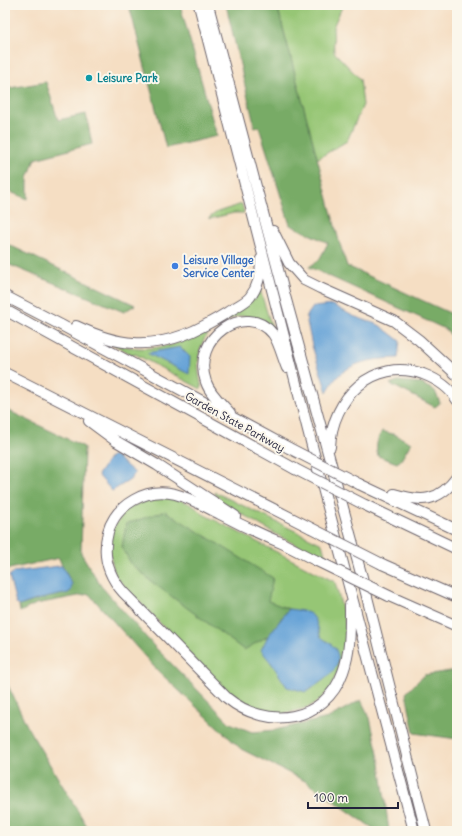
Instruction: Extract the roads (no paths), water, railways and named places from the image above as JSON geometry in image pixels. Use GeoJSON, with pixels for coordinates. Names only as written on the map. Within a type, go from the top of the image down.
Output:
{"type":"FeatureCollection","features":[{"type":"Feature","properties":{"kind":"highway"},"geometry":{"type":"LineString","coordinates":[[199,5],[350,591],[414,831]]}},
{"type":"Feature","properties":{"kind":"highway"},"geometry":{"type":"LineString","coordinates":[[208,5],[362,577],[426,831]]}},
{"type":"Feature","properties":{"kind":"highway"},"geometry":{"type":"LineString","coordinates":[[263,212],[289,263],[304,280],[394,322],[419,340],[457,375]]}},
{"type":"Feature","properties":{"kind":"highway"},"geometry":{"type":"LineString","coordinates":[[62,325],[74,325],[112,340],[135,343],[161,342],[190,334],[209,324],[250,297],[256,288],[260,275],[260,243]]}},
{"type":"Feature","properties":{"kind":"highway"},"geometry":{"type":"LineString","coordinates":[[5,296],[62,325],[289,448],[359,484],[457,530]]}},
{"type":"Feature","properties":{"kind":"highway","name":"Garden State Parkway"},"geometry":{"type":"LineString","coordinates":[[5,310],[365,505],[457,548]]}},
{"type":"Feature","properties":{"kind":"highway"},"geometry":{"type":"LineString","coordinates":[[237,420],[211,392],[206,383],[203,367],[203,360],[208,345],[214,336],[222,329],[232,324],[245,322],[259,324],[266,328],[273,335],[287,369],[295,379]]}},
{"type":"Feature","properties":{"kind":"highway"},"geometry":{"type":"LineString","coordinates":[[329,455],[330,438],[336,416],[344,401],[358,386],[372,376],[397,370],[417,372],[437,381],[457,400]]}},
{"type":"Feature","properties":{"kind":"highway"},"geometry":{"type":"LineString","coordinates":[[5,373],[382,564],[457,597]]}},
{"type":"Feature","properties":{"kind":"highway"},"geometry":{"type":"LineString","coordinates":[[67,404],[116,441],[163,469],[244,522],[315,560],[389,596],[457,626]]}},
{"type":"Feature","properties":{"kind":"highway"},"geometry":{"type":"LineString","coordinates":[[378,492],[393,494],[412,500],[429,499],[447,489],[457,478]]}},
{"type":"Feature","properties":{"kind":"highway"},"geometry":{"type":"LineString","coordinates":[[284,544],[247,528],[187,498],[175,494],[160,492],[141,496],[129,503],[118,513],[109,528],[105,552],[108,568],[112,577],[124,592],[227,698],[242,709],[262,716],[283,718],[303,714],[320,704],[335,688],[343,673],[348,653],[350,591]]}},
{"type":"Feature","properties":{"kind":"water"},"geometry":{"type":"Polygon","coordinates":[[[333,305],[353,316],[379,325],[400,341],[398,358],[366,361],[352,367],[338,376],[327,392],[312,346],[306,317],[313,307],[333,305]]]}},
{"type":"Feature","properties":{"kind":"water"},"geometry":{"type":"Polygon","coordinates":[[[180,347],[190,357],[189,374],[147,353],[180,347]]]}},
{"type":"Feature","properties":{"kind":"water"},"geometry":{"type":"Polygon","coordinates":[[[114,455],[135,473],[130,480],[112,491],[98,475],[110,457],[114,455]]]}},
{"type":"Feature","properties":{"kind":"water"},"geometry":{"type":"Polygon","coordinates":[[[62,566],[72,584],[71,591],[19,606],[16,603],[9,576],[14,572],[62,566]]]}},
{"type":"Feature","properties":{"kind":"water"},"geometry":{"type":"Polygon","coordinates":[[[289,609],[303,611],[311,615],[316,622],[320,636],[335,648],[338,657],[337,663],[330,675],[306,692],[287,687],[261,650],[268,636],[289,609]]]}},
{"type":"Feature","properties":{"kind":"place","name":"Leisure Park"},"geometry":{"type":"Point","coordinates":[89,78]}},
{"type":"Feature","properties":{"kind":"place","name":"Leisure Village Service Center"},"geometry":{"type":"Point","coordinates":[175,266]}}]}
